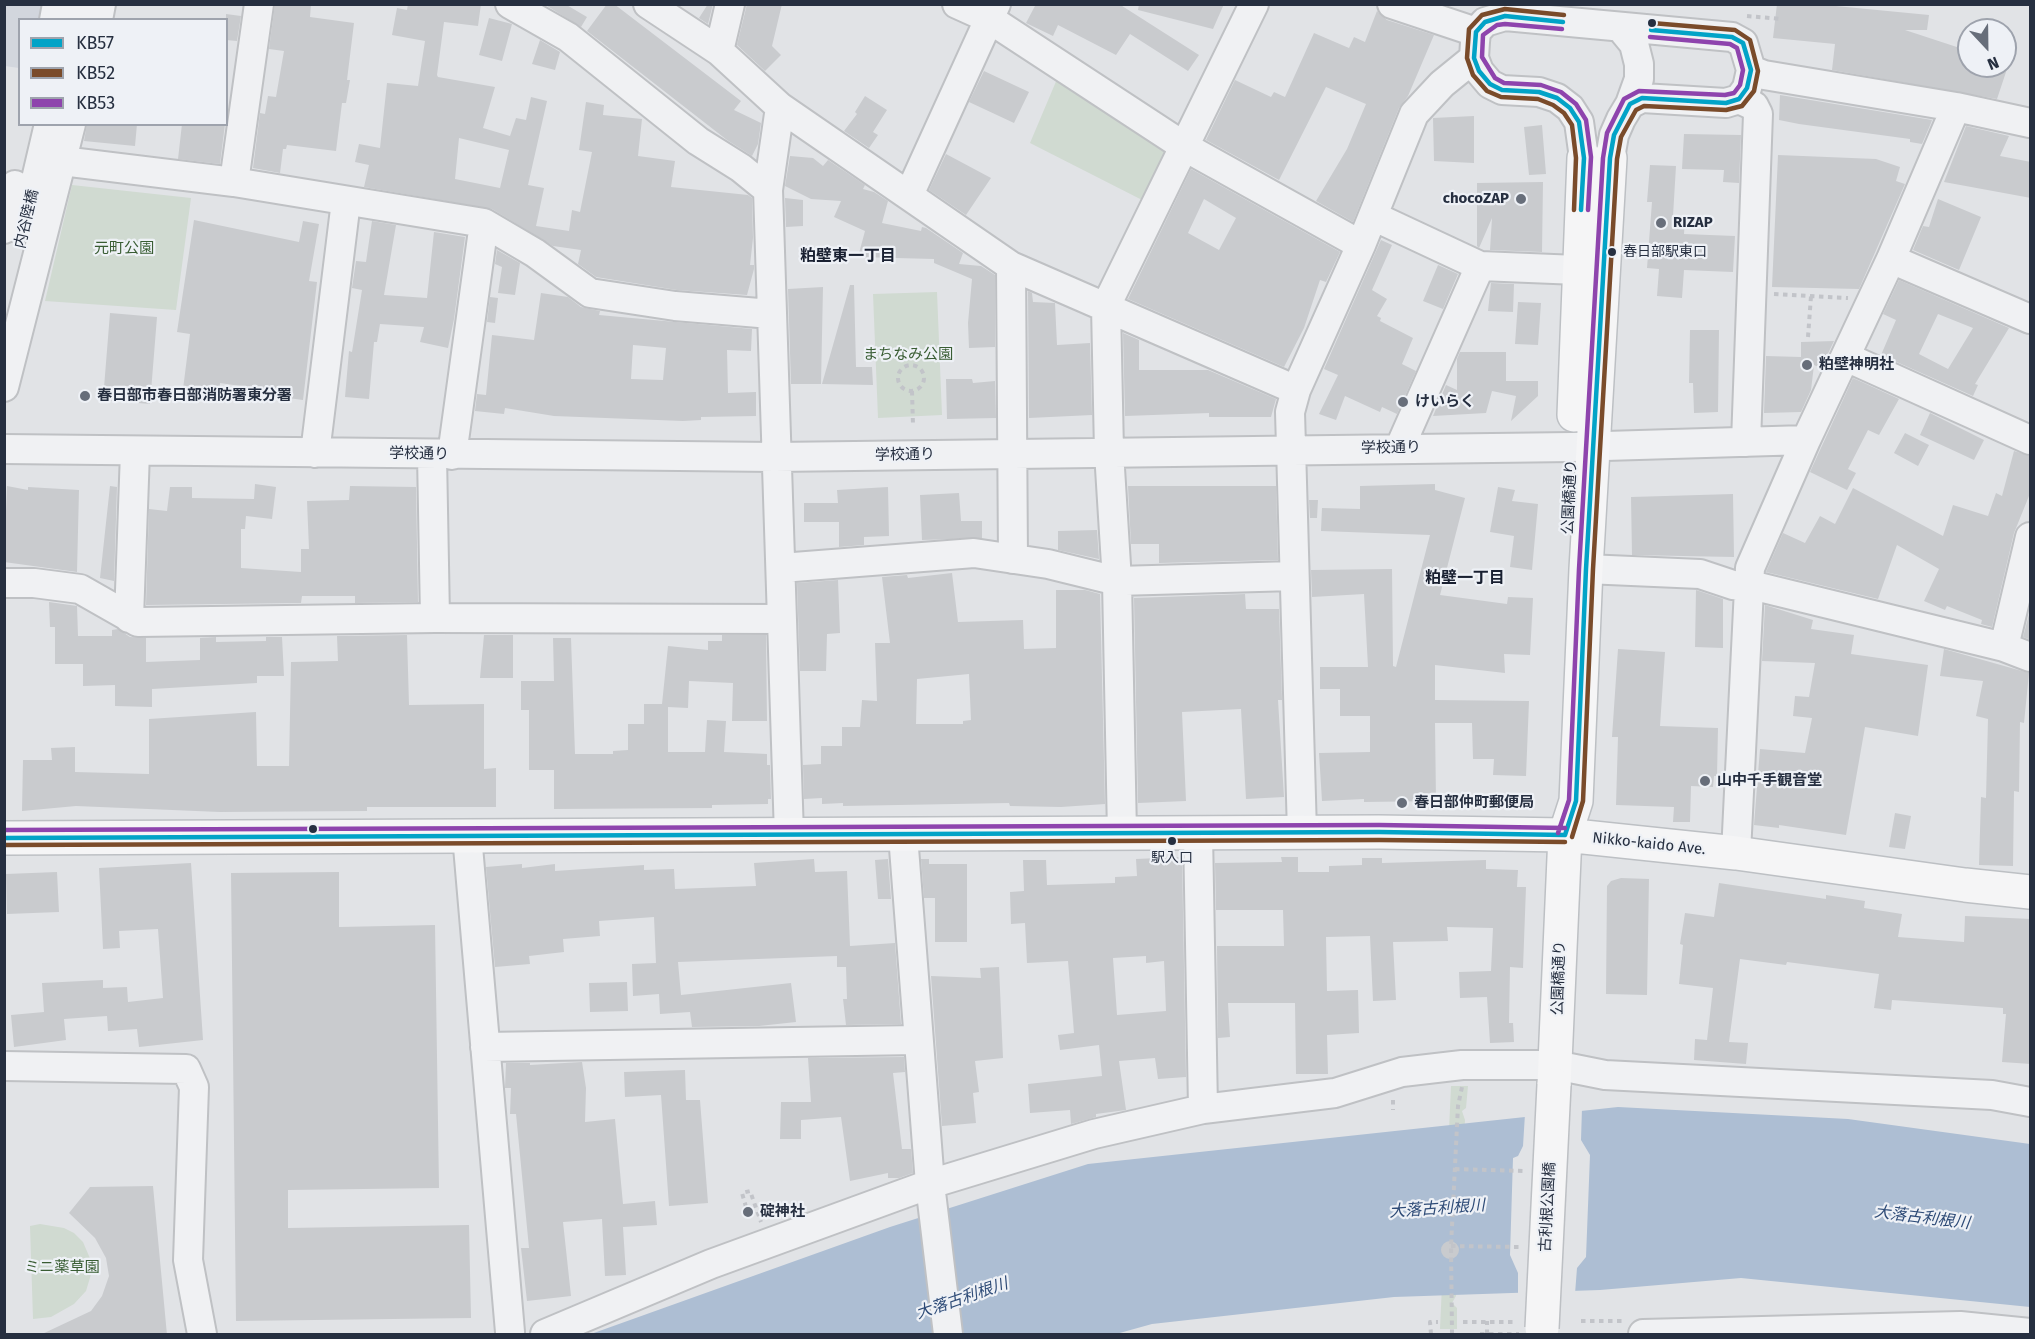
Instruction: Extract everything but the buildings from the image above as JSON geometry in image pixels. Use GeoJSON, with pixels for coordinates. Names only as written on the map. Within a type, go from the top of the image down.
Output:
{"type":"FeatureCollection","features":[{"type":"Feature","properties":{"kind":"main road","name":"公園橋通り"},"geometry":{"type":"LineString","coordinates":[[1555,1075],[1565,835],[1576,801],[1586,569],[1578,270],[1597,158]]}},
{"type":"Feature","properties":{"kind":"main road","name":"公園橋通り"},"geometry":{"type":"LineString","coordinates":[[1565,835],[1556,801],[1583,447],[1597,158]]}},
{"type":"Feature","properties":{"kind":"main road","name":"Nikko-kaido Ave."},"geometry":{"type":"LineString","coordinates":[[4,838],[1198,833],[1565,835],[1736,854],[2031,892]]}},
{"type":"Feature","properties":{"kind":"main road","name":"古利根公園橋"},"geometry":{"type":"LineString","coordinates":[[1528,1330],[1545,1247],[1555,1075]]}},
{"type":"Feature","properties":{"kind":"street"},"geometry":{"type":"LineString","coordinates":[[234,182],[259,4]]}},
{"type":"Feature","properties":{"kind":"street"},"geometry":{"type":"LineString","coordinates":[[510,4],[568,37],[698,141],[741,168],[768,190]]}},
{"type":"Feature","properties":{"kind":"street"},"geometry":{"type":"LineString","coordinates":[[648,4],[719,51],[780,107],[1007,260],[1296,390]]}},
{"type":"Feature","properties":{"kind":"street"},"geometry":{"type":"LineString","coordinates":[[719,51],[730,4]]}},
{"type":"Feature","properties":{"kind":"street"},"geometry":{"type":"LineString","coordinates":[[957,4],[992,11],[1125,111],[1361,245]]}},
{"type":"Feature","properties":{"kind":"street"},"geometry":{"type":"LineString","coordinates":[[1122,834],[1117,581],[1109,452],[1107,306],[1125,263],[1185,147],[1254,4]]}},
{"type":"Feature","properties":{"kind":"street"},"geometry":{"type":"LineString","coordinates":[[1392,4],[1475,45]]}},
{"type":"Feature","properties":{"kind":"street"},"geometry":{"type":"LineString","coordinates":[[909,195],[992,11]]}},
{"type":"Feature","properties":{"kind":"street"},"geometry":{"type":"LineString","coordinates":[[1302,833],[1290,412],[1296,390],[1361,245],[1414,114],[1475,45],[1485,22],[1505,16],[1732,37],[1743,43],[1751,70],[1747,88],[1739,99],[1726,103],[1642,98],[1630,104]]}},
{"type":"Feature","properties":{"kind":"street"},"geometry":{"type":"LineString","coordinates":[[1475,45],[1479,71],[1490,84],[1502,90],[1539,92],[1557,98],[1570,108],[1597,158],[1614,135],[1630,104],[1639,79],[1639,64],[1634,44],[1620,27]]}},
{"type":"Feature","properties":{"kind":"street"},"geometry":{"type":"LineString","coordinates":[[1751,70],[1764,75],[1956,107],[2031,123]]}},
{"type":"Feature","properties":{"kind":"street"},"geometry":{"type":"LineString","coordinates":[[1739,99],[1754,106],[1758,114],[1746,442]]}},
{"type":"Feature","properties":{"kind":"street"},"geometry":{"type":"LineString","coordinates":[[780,107],[768,190],[789,835]]}},
{"type":"Feature","properties":{"kind":"street"},"geometry":{"type":"LineString","coordinates":[[1736,854],[1750,568],[1806,440],[1891,259],[1956,107]]}},
{"type":"Feature","properties":{"kind":"street"},"geometry":{"type":"LineString","coordinates":[[4,229],[29,126]]}},
{"type":"Feature","properties":{"kind":"street","name":"内谷陸橋"},"geometry":{"type":"LineString","coordinates":[[4,314],[50,126]]}},
{"type":"Feature","properties":{"kind":"street"},"geometry":{"type":"LineString","coordinates":[[4,387],[71,126]]}},
{"type":"Feature","properties":{"kind":"street"},"geometry":{"type":"LineString","coordinates":[[62,161],[234,182],[484,224],[535,253],[590,293],[675,306],[771,314]]}},
{"type":"Feature","properties":{"kind":"street"},"geometry":{"type":"LineString","coordinates":[[315,453],[346,201]]}},
{"type":"Feature","properties":{"kind":"street"},"geometry":{"type":"LineString","coordinates":[[1373,216],[1480,266],[1578,270]]}},
{"type":"Feature","properties":{"kind":"street"},"geometry":{"type":"LineString","coordinates":[[435,618],[442,455],[484,224]]}},
{"type":"Feature","properties":{"kind":"street"},"geometry":{"type":"LineString","coordinates":[[1891,259],[2031,319]]}},
{"type":"Feature","properties":{"kind":"street"},"geometry":{"type":"LineString","coordinates":[[1007,260],[1013,453],[1013,559]]}},
{"type":"Feature","properties":{"kind":"street"},"geometry":{"type":"LineString","coordinates":[[1400,447],[1480,266]]}},
{"type":"Feature","properties":{"kind":"street"},"geometry":{"type":"LineString","coordinates":[[1846,357],[2031,440]]}},
{"type":"Feature","properties":{"kind":"street","name":"学校通り"},"geometry":{"type":"LineString","coordinates":[[4,449],[775,457],[1400,447],[1583,447],[1806,440]]}},
{"type":"Feature","properties":{"kind":"street"},"geometry":{"type":"LineString","coordinates":[[129,618],[135,452]]}},
{"type":"Feature","properties":{"kind":"street"},"geometry":{"type":"LineString","coordinates":[[2004,647],[2031,537]]}},
{"type":"Feature","properties":{"kind":"street"},"geometry":{"type":"LineString","coordinates":[[781,568],[974,553],[1117,581],[1294,576]]}},
{"type":"Feature","properties":{"kind":"street"},"geometry":{"type":"LineString","coordinates":[[1586,569],[1700,574],[1733,585],[1748,586],[2004,647],[2031,657]]}},
{"type":"Feature","properties":{"kind":"street"},"geometry":{"type":"LineString","coordinates":[[4,583],[34,583],[80,589],[138,622],[435,618],[782,619]]}},
{"type":"Feature","properties":{"kind":"street"},"geometry":{"type":"LineString","coordinates":[[1198,833],[1203,1109]]}},
{"type":"Feature","properties":{"kind":"street"},"geometry":{"type":"LineString","coordinates":[[467,835],[510,1334]]}},
{"type":"Feature","properties":{"kind":"street"},"geometry":{"type":"LineString","coordinates":[[903,835],[917,1040],[930,1184],[948,1335]]}},
{"type":"Feature","properties":{"kind":"street"},"geometry":{"type":"LineString","coordinates":[[485,1047],[917,1040]]}},
{"type":"Feature","properties":{"kind":"street"},"geometry":{"type":"LineString","coordinates":[[545,1335],[768,1243],[930,1184],[1094,1134],[1203,1109],[1335,1093],[1402,1072],[1462,1065],[1555,1075],[1605,1075],[1992,1095],[2031,1102]]}},
{"type":"Feature","properties":{"kind":"street"},"geometry":{"type":"LineString","coordinates":[[4,1066],[186,1069],[194,1087],[188,1260],[202,1335]]}},
{"type":"Feature","properties":{"kind":"street"},"geometry":{"type":"LineString","coordinates":[[1643,1335],[1960,1326],[2031,1333]]}},
{"type":"Feature","properties":{"kind":"path"},"geometry":{"type":"LineString","coordinates":[[1740,16],[1782,19]]}},
{"type":"Feature","properties":{"kind":"path"},"geometry":{"type":"LineString","coordinates":[[1751,293],[1872,300]]}},
{"type":"Feature","properties":{"kind":"path"},"geometry":{"type":"LineString","coordinates":[[1808,337],[1811,296]]}},
{"type":"Feature","properties":{"kind":"path"},"geometry":{"type":"LineString","coordinates":[[909,364],[917,366],[924,376],[923,384],[912,391],[903,389],[898,382],[898,372],[909,364]]}},
{"type":"Feature","properties":{"kind":"path"},"geometry":{"type":"LineString","coordinates":[[912,391],[913,425]]}},
{"type":"Feature","properties":{"kind":"path"},"geometry":{"type":"LineString","coordinates":[[1452,1335],[1450,1319],[1451,1246],[1458,1106],[1462,1086]]}},
{"type":"Feature","properties":{"kind":"path"},"geometry":{"type":"LineString","coordinates":[[1392,1097],[1393,1110]]}},
{"type":"Feature","properties":{"kind":"path"},"geometry":{"type":"LineString","coordinates":[[1455,1169],[1550,1172]]}},
{"type":"Feature","properties":{"kind":"path"},"geometry":{"type":"LineString","coordinates":[[747,1207],[742,1193],[750,1191],[768,1243]]}},
{"type":"Feature","properties":{"kind":"path"},"geometry":{"type":"LineString","coordinates":[[1451,1246],[1545,1247]]}},
{"type":"Feature","properties":{"kind":"path"},"geometry":{"type":"LineString","coordinates":[[1462,1322],[1487,1321],[1528,1330]]}},
{"type":"Feature","properties":{"kind":"path"},"geometry":{"type":"LineString","coordinates":[[1487,1321],[1487,1334]]}},
{"type":"Feature","properties":{"kind":"path"},"geometry":{"type":"LineString","coordinates":[[1431,1335],[1430,1322],[1438,1322]]}},
{"type":"Feature","properties":{"kind":"path"},"geometry":{"type":"LineString","coordinates":[[1480,1335],[1528,1330]]}},
{"type":"Feature","properties":{"kind":"shaded area"},"geometry":{"type":"Polygon","coordinates":[[[5,5],[63,5],[60,18],[18,18],[18,68],[5,66],[5,5]]]}},
{"type":"Feature","properties":{"kind":"green space"},"geometry":{"type":"Polygon","coordinates":[[[1060,72],[1180,148],[1150,204],[1030,143],[1060,72]]]}},
{"type":"Feature","properties":{"kind":"green space","name":"元町公園"},"geometry":{"type":"Polygon","coordinates":[[[72,185],[191,198],[176,310],[45,301],[72,185]]]}},
{"type":"Feature","properties":{"kind":"green space","name":"まちなみ公園"},"geometry":{"type":"Polygon","coordinates":[[[937,292],[942,415],[878,418],[873,294],[937,292]]]}},
{"type":"Feature","properties":{"kind":"green space"},"geometry":{"type":"Polygon","coordinates":[[[1451,1086],[1468,1086],[1466,1108],[1462,1111],[1465,1120],[1456,1296],[1452,1303],[1457,1308],[1457,1329],[1440,1329],[1451,1086]]]}},
{"type":"Feature","properties":{"kind":"green space","name":"ミニ薬草園"},"geometry":{"type":"Polygon","coordinates":[[[40,1224],[64,1228],[74,1233],[83,1242],[92,1263],[92,1271],[86,1291],[74,1304],[51,1317],[33,1319],[30,1226],[40,1224]]]}},
{"type":"Feature","properties":{"kind":"water","name":"大落古利根川"},"geometry":{"type":"Polygon","coordinates":[[[1618,1107],[1848,1119],[2030,1144],[2030,1307],[1741,1278],[1600,1290],[1394,1297],[1152,1324],[1116,1334],[591,1334],[890,1227],[1088,1164],[1618,1107]]]}},
{"type":"Feature","properties":{"kind":"pier"},"geometry":{"type":"Polygon","coordinates":[[[1582,1108],[1581,1140],[1590,1155],[1586,1257],[1577,1268],[1575,1294],[1518,1296],[1518,1273],[1510,1255],[1513,1158],[1518,1156],[1523,1146],[1525,1114],[1582,1108]]]}},
{"type":"Feature","properties":{"kind":"transit line","name":"KB52"},"geometry":{"type":"LineString","coordinates":[[1564,15],[1505,9],[1482,15],[1469,29],[1467,58],[1473,75],[1487,91],[1501,97],[1538,99],[1553,105],[1564,113],[1572,125],[1576,158],[1574,210]]}},
{"type":"Feature","properties":{"kind":"transit line","name":"KB57"},"geometry":{"type":"LineString","coordinates":[[1563,22],[1505,16],[1485,22],[1476,32],[1474,58],[1479,71],[1490,84],[1502,90],[1539,92],[1557,98],[1570,108],[1579,122],[1584,158],[1581,210]]}},
{"type":"Feature","properties":{"kind":"transit line","name":"KB52"},"geometry":{"type":"LineString","coordinates":[[1572,837],[1583,801],[1593,569],[1617,159],[1621,137],[1636,110],[1644,106],[1726,110],[1742,106],[1754,91],[1758,71],[1750,40],[1735,30],[1652,23]]}},
{"type":"Feature","properties":{"kind":"transit line","name":"KB53"},"geometry":{"type":"LineString","coordinates":[[1562,29],[1497,25],[1483,35],[1482,57],[1495,78],[1504,83],[1541,85],[1561,92],[1576,104],[1586,120],[1591,157],[1588,210]]}},
{"type":"Feature","properties":{"kind":"transit line","name":"KB57"},"geometry":{"type":"LineString","coordinates":[[1565,835],[1576,801],[1586,569],[1610,158],[1614,135],[1630,104],[1642,98],[1726,103],[1739,99],[1747,88],[1751,70],[1743,43],[1732,37],[1651,30]]}},
{"type":"Feature","properties":{"kind":"transit line","name":"KB53"},"geometry":{"type":"LineString","coordinates":[[1558,833],[1569,800],[1579,569],[1603,158],[1607,133],[1624,99],[1639,91],[1725,95],[1734,93],[1740,85],[1743,70],[1737,48],[1730,44],[1650,37]]}},
{"type":"Feature","properties":{"kind":"transit line","name":"KB53"},"geometry":{"type":"LineString","coordinates":[[4,830],[1379,825],[1565,828]]}},
{"type":"Feature","properties":{"kind":"transit line","name":"KB57"},"geometry":{"type":"LineString","coordinates":[[4,838],[1379,832],[1565,835]]}},
{"type":"Feature","properties":{"kind":"transit line","name":"KB52"},"geometry":{"type":"LineString","coordinates":[[4,845],[1379,840],[1565,842]]}},
{"type":"Feature","properties":{"kind":"place","name":"chocoZAP"},"geometry":{"type":"Point","coordinates":[1521,199]}},
{"type":"Feature","properties":{"kind":"place","name":"RIZAP"},"geometry":{"type":"Point","coordinates":[1661,223]}},
{"type":"Feature","properties":{"kind":"place","name":"春日部駅東口"},"geometry":{"type":"Point","coordinates":[1612,252]}},
{"type":"Feature","properties":{"kind":"place","name":"粕壁神明社"},"geometry":{"type":"Point","coordinates":[1807,365]}},
{"type":"Feature","properties":{"kind":"place","name":"春日部市春日部消防署東分署"},"geometry":{"type":"Point","coordinates":[85,396]}},
{"type":"Feature","properties":{"kind":"place","name":"けいらく"},"geometry":{"type":"Point","coordinates":[1403,402]}},
{"type":"Feature","properties":{"kind":"place","name":"山中千手観音堂"},"geometry":{"type":"Point","coordinates":[1705,781]}},
{"type":"Feature","properties":{"kind":"place","name":"春日部仲町郵便局"},"geometry":{"type":"Point","coordinates":[1402,803]}},
{"type":"Feature","properties":{"kind":"place","name":"駅入口"},"geometry":{"type":"Point","coordinates":[1172,841]}},
{"type":"Feature","properties":{"kind":"place","name":"碇神社"},"geometry":{"type":"Point","coordinates":[748,1212]}},
{"type":"Feature","properties":{"kind":"district","name":"粕壁東一丁目"},"geometry":{"type":"Point","coordinates":[848,257]}},
{"type":"Feature","properties":{"kind":"district","name":"粕壁一丁目"},"geometry":{"type":"Point","coordinates":[1465,579]}}]}
